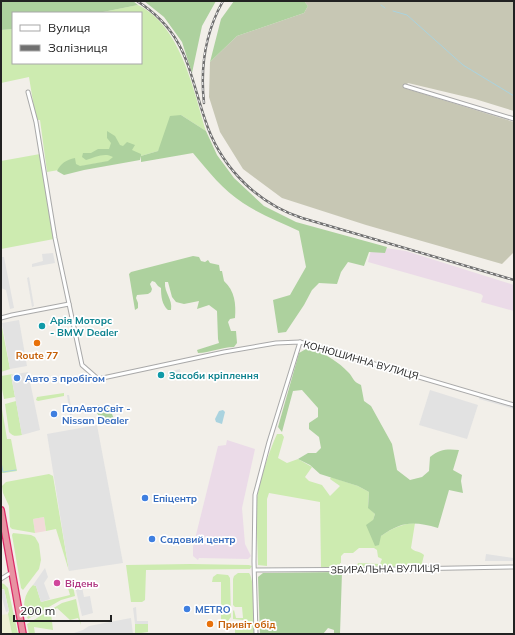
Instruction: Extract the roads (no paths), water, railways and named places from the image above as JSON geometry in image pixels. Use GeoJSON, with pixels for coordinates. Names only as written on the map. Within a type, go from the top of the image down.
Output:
{"type":"FeatureCollection","features":[{"type":"Feature","properties":{"kind":"highway"},"geometry":{"type":"LineString","coordinates":[[1,510],[23,634]]}},
{"type":"Feature","properties":{"kind":"street"},"geometry":{"type":"LineString","coordinates":[[405,86],[514,119]]}},
{"type":"Feature","properties":{"kind":"street"},"geometry":{"type":"LineString","coordinates":[[1,318],[69,304],[55,238],[36,122],[28,92]]}},
{"type":"Feature","properties":{"kind":"street","name":"КОНЮШИННА ВУЛИЦЯ"},"geometry":{"type":"LineString","coordinates":[[69,304],[82,365],[98,379],[224,352],[276,343],[300,342],[514,405]]}},
{"type":"Feature","properties":{"kind":"street"},"geometry":{"type":"LineString","coordinates":[[256,634],[255,495],[269,442],[300,342]]}},
{"type":"Feature","properties":{"kind":"street","name":"ЗБИРАЛЬНА ВУЛИЦЯ"},"geometry":{"type":"LineString","coordinates":[[255,570],[405,570],[514,567]]}},
{"type":"Feature","properties":{"kind":"street"},"geometry":{"type":"LineString","coordinates":[[1,579],[12,572]]}},
{"type":"Feature","properties":{"kind":"water"},"geometry":{"type":"Polygon","coordinates":[[[223,410],[225,412],[222,424],[216,422],[215,419],[219,411],[223,410]]]}},
{"type":"Feature","properties":{"kind":"waterway"},"geometry":{"type":"LineString","coordinates":[[381,5],[385,8]]}},
{"type":"Feature","properties":{"kind":"waterway"},"geometry":{"type":"LineString","coordinates":[[393,11],[407,15],[463,65],[514,96]]}},
{"type":"Feature","properties":{"kind":"waterway"},"geometry":{"type":"LineString","coordinates":[[1,462],[3,472],[16,470]]}},
{"type":"Feature","properties":{"kind":"railway"},"geometry":{"type":"LineString","coordinates":[[137,1],[154,14],[168,28],[177,42],[191,73],[208,128],[223,158],[245,184],[271,204],[302,218],[514,280]]}},
{"type":"Feature","properties":{"kind":"railway"},"geometry":{"type":"LineString","coordinates":[[204,103],[203,76],[205,50],[212,25],[223,1]]}},
{"type":"Feature","properties":{"kind":"place","name":"Арія Моторс - BMW Dealer"},"geometry":{"type":"Point","coordinates":[42,326]}},
{"type":"Feature","properties":{"kind":"place","name":"Route 77"},"geometry":{"type":"Point","coordinates":[37,343]}},
{"type":"Feature","properties":{"kind":"place","name":"Засоби кріплення"},"geometry":{"type":"Point","coordinates":[161,375]}},
{"type":"Feature","properties":{"kind":"place","name":"Авто з пробігом"},"geometry":{"type":"Point","coordinates":[17,378]}},
{"type":"Feature","properties":{"kind":"place","name":"ГалАвтоСвіт - Nissan Dealer"},"geometry":{"type":"Point","coordinates":[54,414]}},
{"type":"Feature","properties":{"kind":"place","name":"Епіцентр"},"geometry":{"type":"Point","coordinates":[145,498]}},
{"type":"Feature","properties":{"kind":"place","name":"Садовий центр"},"geometry":{"type":"Point","coordinates":[152,539]}},
{"type":"Feature","properties":{"kind":"place","name":"Відень"},"geometry":{"type":"Point","coordinates":[57,583]}},
{"type":"Feature","properties":{"kind":"place","name":"METRO"},"geometry":{"type":"Point","coordinates":[187,609]}},
{"type":"Feature","properties":{"kind":"place","name":"Привіт обід"},"geometry":{"type":"Point","coordinates":[210,624]}}]}
